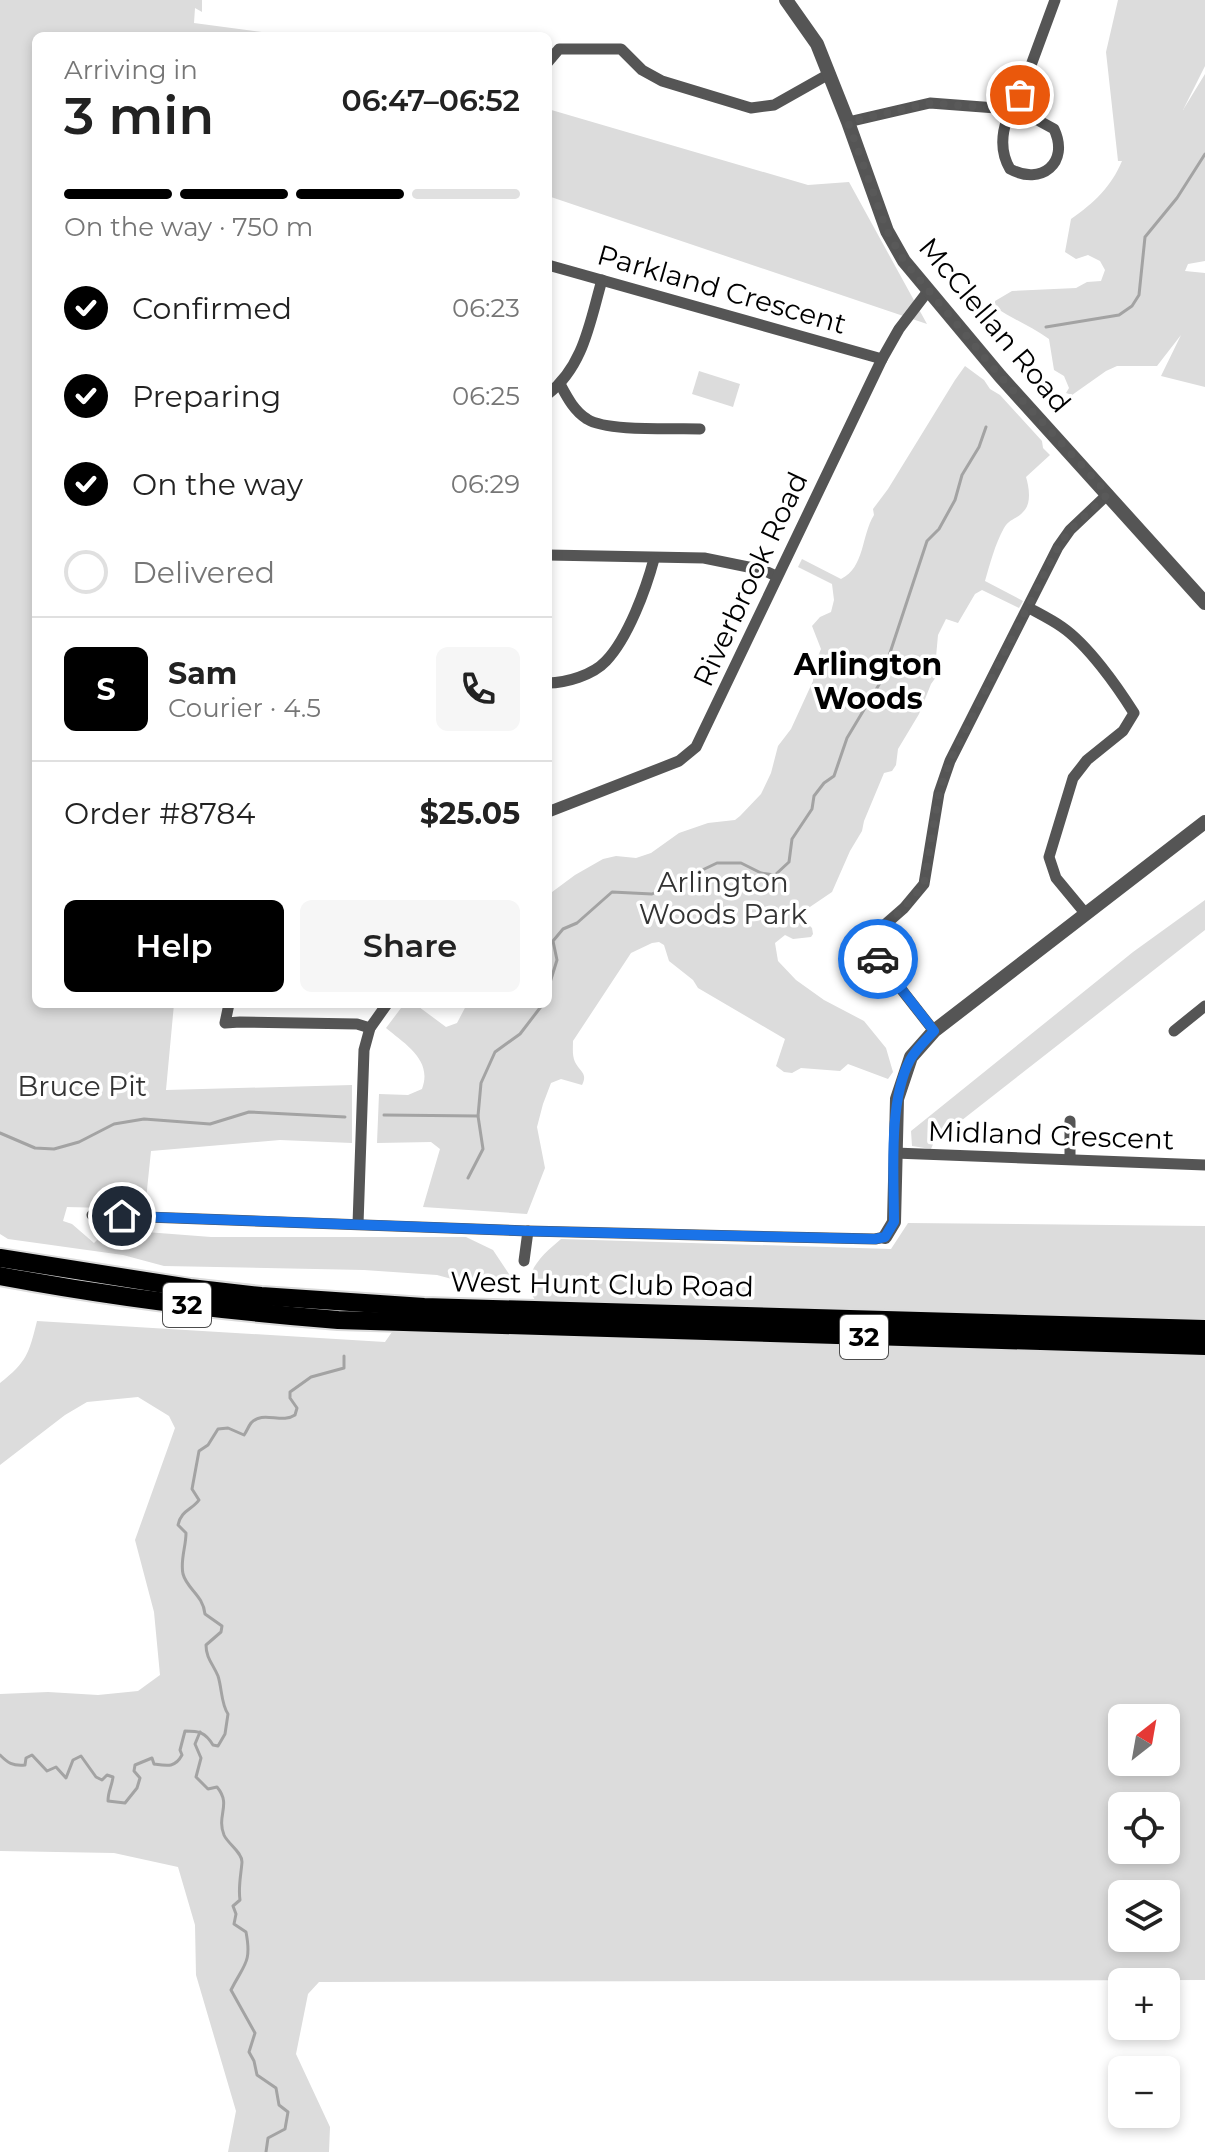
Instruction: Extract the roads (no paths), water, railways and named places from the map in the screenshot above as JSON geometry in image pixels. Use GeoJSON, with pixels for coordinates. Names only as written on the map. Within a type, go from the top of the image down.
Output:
{"type":"FeatureCollection","features":[{"type":"Feature","properties":{"kind":"main road","name":"West Hunt Club Road"},"geometry":{"type":"LineString","coordinates":[[0,1258],[202,1289],[424,1307],[1205,1329]]}},
{"type":"Feature","properties":{"kind":"main road","name":"West Hunt Club Road"},"geometry":{"type":"LineString","coordinates":[[0,1276],[154,1301],[338,1320],[1205,1346]]}},
{"type":"Feature","properties":{"kind":"street","name":"McClellan Road"},"geometry":{"type":"LineString","coordinates":[[786,0],[817,44],[891,239],[904,261],[1010,386],[1205,602]]}},
{"type":"Feature","properties":{"kind":"street"},"geometry":{"type":"LineString","coordinates":[[848,122],[930,103],[996,108],[1012,106],[1054,129],[1059,139],[1059,149],[1052,167],[1043,173],[1030,177],[1010,169],[1003,158],[1003,134],[1012,106],[1020,95],[1055,0]]}},
{"type":"Feature","properties":{"kind":"street"},"geometry":{"type":"LineString","coordinates":[[552,57],[559,49],[621,49],[642,70],[662,81],[751,108],[774,105],[829,74]]}},
{"type":"Feature","properties":{"kind":"street","name":"Parkland Crescent"},"geometry":{"type":"LineString","coordinates":[[552,266],[882,359]]}},
{"type":"Feature","properties":{"kind":"street"},"geometry":{"type":"LineString","coordinates":[[552,391],[574,366],[583,347],[602,280]]}},
{"type":"Feature","properties":{"kind":"street","name":"Riverbrook Road"},"geometry":{"type":"LineString","coordinates":[[552,810],[679,761],[696,747],[882,359],[899,329],[928,291]]}},
{"type":"Feature","properties":{"kind":"street"},"geometry":{"type":"LineString","coordinates":[[560,384],[572,405],[588,420],[609,426],[700,429]]}},
{"type":"Feature","properties":{"kind":"street"},"geometry":{"type":"LineString","coordinates":[[934,1031],[876,957],[872,936],[904,908],[924,884],[939,793],[950,761],[1058,547],[1070,530],[1108,494]]}},
{"type":"Feature","properties":{"kind":"street"},"geometry":{"type":"LineString","coordinates":[[552,555],[704,558],[763,570],[776,576]]}},
{"type":"Feature","properties":{"kind":"street"},"geometry":{"type":"LineString","coordinates":[[552,682],[576,678],[596,670],[606,661],[619,643],[648,582],[654,559]]}},
{"type":"Feature","properties":{"kind":"street"},"geometry":{"type":"LineString","coordinates":[[1029,608],[1063,627],[1079,642],[1134,713],[1123,731],[1087,760],[1073,778],[1049,857],[1056,878],[1085,913]]}},
{"type":"Feature","properties":{"kind":"street"},"geometry":{"type":"LineString","coordinates":[[92,1215],[528,1231],[885,1237],[894,1222],[897,1099],[911,1057],[934,1031],[1205,822]]}},
{"type":"Feature","properties":{"kind":"street"},"geometry":{"type":"LineString","coordinates":[[1174,1031],[1205,1006]]}},
{"type":"Feature","properties":{"kind":"street"},"geometry":{"type":"LineString","coordinates":[[228,1008],[225,1023],[230,1024],[357,1024],[370,1028]]}},
{"type":"Feature","properties":{"kind":"street"},"geometry":{"type":"LineString","coordinates":[[358,1224],[364,1050],[370,1028],[384,1008]]}},
{"type":"Feature","properties":{"kind":"street"},"geometry":{"type":"LineString","coordinates":[[1070,1121],[1070,1159]]}},
{"type":"Feature","properties":{"kind":"street","name":"Midland Crescent"},"geometry":{"type":"LineString","coordinates":[[895,1153],[1205,1165]]}},
{"type":"Feature","properties":{"kind":"street"},"geometry":{"type":"LineString","coordinates":[[524,1261],[528,1231]]}},
{"type":"Feature","properties":{"kind":"waterway"},"geometry":{"type":"LineString","coordinates":[[1046,327],[1119,315],[1132,306],[1139,295],[1145,237],[1177,198],[1205,154]]}},
{"type":"Feature","properties":{"kind":"waterway"},"geometry":{"type":"LineString","coordinates":[[552,976],[557,960],[553,941],[563,929],[577,923],[612,892],[652,894],[717,863],[741,863],[761,873],[775,875],[789,862],[792,839],[812,809],[814,796],[834,776],[847,738],[880,683],[927,541],[939,529],[955,500],[962,475],[979,447],[986,427]]}},
{"type":"Feature","properties":{"kind":"waterway"},"geometry":{"type":"LineString","coordinates":[[468,1178],[483,1149],[478,1116],[481,1083],[495,1052],[520,1034],[540,1008]]}},
{"type":"Feature","properties":{"kind":"waterway"},"geometry":{"type":"LineString","coordinates":[[0,1133],[35,1148],[54,1149],[79,1142],[114,1124],[144,1119],[210,1124],[249,1112],[345,1117]]}},
{"type":"Feature","properties":{"kind":"waterway"},"geometry":{"type":"LineString","coordinates":[[384,1115],[478,1116]]}},
{"type":"Feature","properties":{"kind":"waterway"},"geometry":{"type":"LineString","coordinates":[[0,1755],[11,1763],[21,1765],[25,1765],[26,1758],[32,1755],[47,1771],[56,1767],[66,1778],[73,1760],[81,1756],[96,1777],[102,1780],[107,1775],[113,1777],[108,1801],[125,1803],[137,1788],[140,1778],[134,1771],[135,1765],[152,1758],[154,1764],[176,1762],[182,1755],[180,1750],[185,1731],[201,1733],[218,1746],[225,1734],[228,1714],[206,1645],[221,1632],[222,1626],[205,1614],[204,1607],[185,1579],[182,1564],[186,1533],[178,1525],[182,1516],[199,1500],[192,1489],[199,1451],[208,1445],[218,1429],[228,1428],[244,1435],[256,1419],[295,1415],[297,1408],[290,1398],[290,1392],[311,1377],[344,1368],[344,1356]]}},
{"type":"Feature","properties":{"kind":"waterway"},"geometry":{"type":"LineString","coordinates":[[200,1732],[195,1744],[201,1758],[196,1777],[208,1789],[217,1787],[221,1793],[224,1835],[242,1862],[240,1900],[233,1906],[236,1914],[234,1924],[246,1932],[248,1950],[246,1963],[231,1990],[255,2033],[249,2052],[257,2075],[276,2088],[279,2105],[288,2112],[285,2129],[268,2138],[266,2152]]}},
{"type":"Feature","properties":{"kind":"district","name":"Arlington Woods"},"geometry":{"type":"Point","coordinates":[868,682]}},
{"type":"Feature","properties":{"kind":"park label","name":"Arlington Woods Park"},"geometry":{"type":"Point","coordinates":[723,898]}},
{"type":"Feature","properties":{"kind":"park label","name":"Bruce Pit"},"geometry":{"type":"Point","coordinates":[82,1086]}}]}
